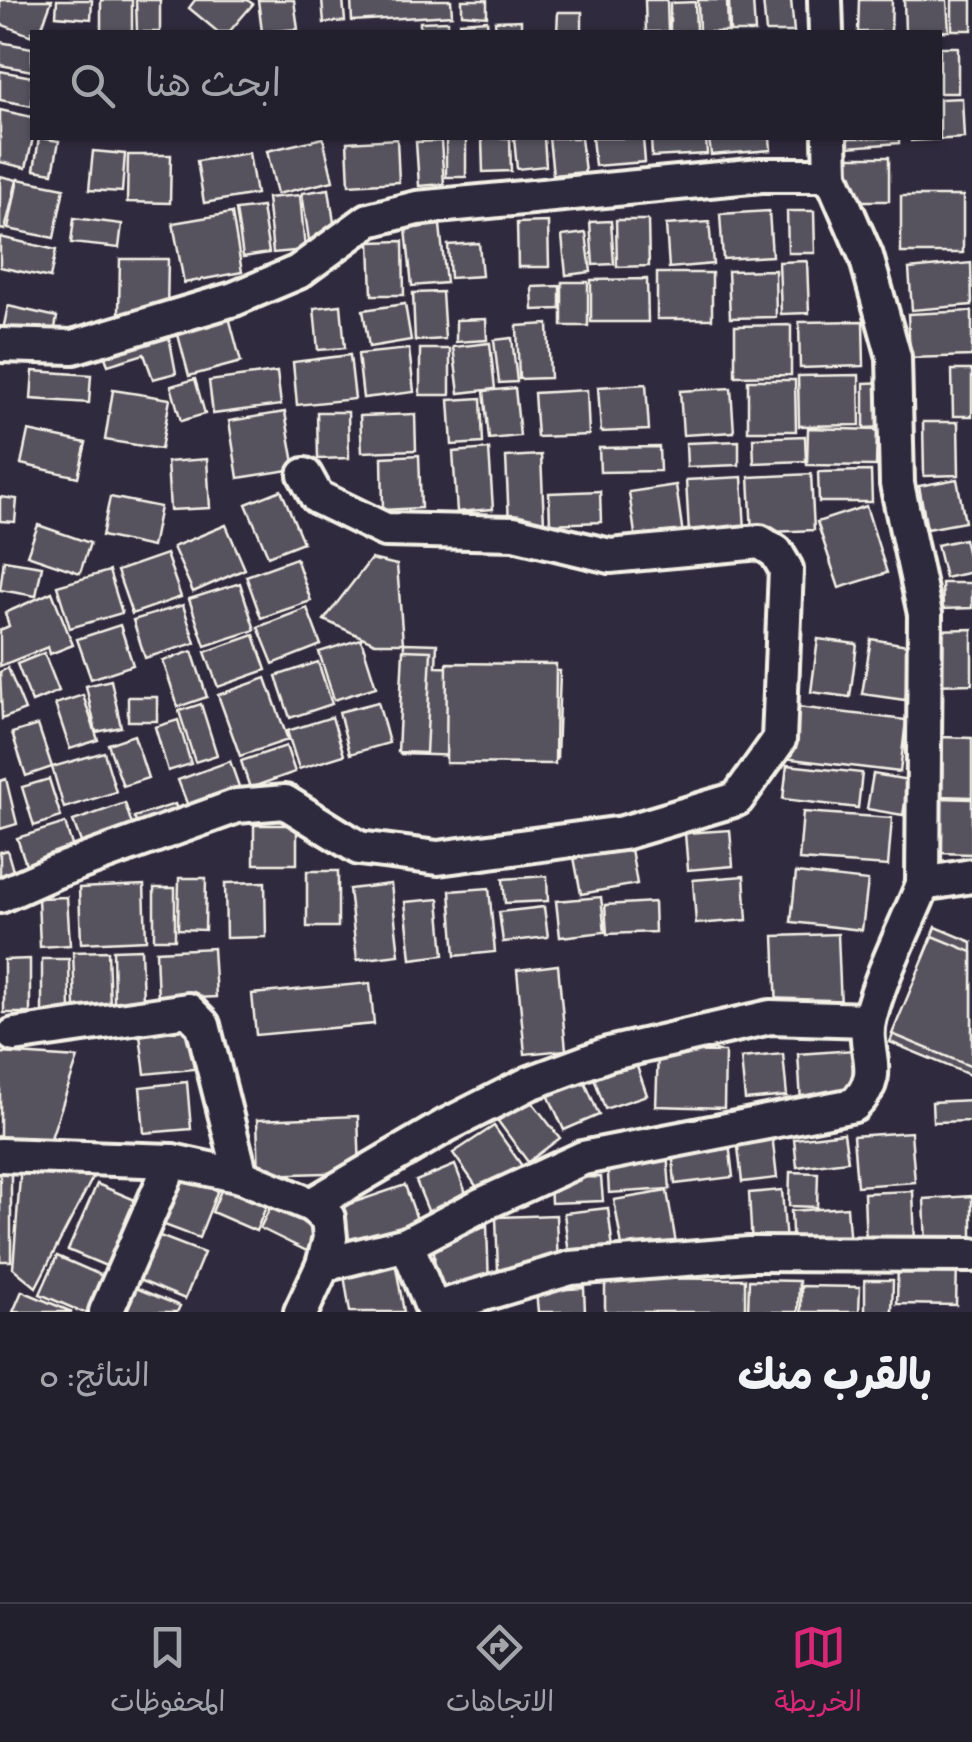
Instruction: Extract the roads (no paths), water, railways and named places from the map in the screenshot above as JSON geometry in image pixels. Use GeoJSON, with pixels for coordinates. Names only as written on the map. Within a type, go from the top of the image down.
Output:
{"type":"FeatureCollection","features":[{"type":"Feature","properties":{"kind":"street"},"geometry":{"type":"LineString","coordinates":[[825,0],[826,30]]}},
{"type":"Feature","properties":{"kind":"street"},"geometry":{"type":"LineString","coordinates":[[323,1264],[407,1244],[584,1158],[854,1105],[866,1093],[874,1072],[868,1020],[924,884],[926,614],[898,484],[894,357],[866,256],[831,175],[830,140]]}},
{"type":"Feature","properties":{"kind":"street"},"geometry":{"type":"LineString","coordinates":[[0,346],[74,347],[234,300],[298,272],[369,220],[417,208],[761,175],[831,175]]}},
{"type":"Feature","properties":{"kind":"street"},"geometry":{"type":"LineString","coordinates":[[0,896],[54,872],[237,806],[286,802],[359,848],[438,858],[623,833],[737,799],[779,740],[786,570],[776,552],[760,542],[610,556],[514,533],[385,530],[317,498],[304,475]]}},
{"type":"Feature","properties":{"kind":"street"},"geometry":{"type":"LineString","coordinates":[[924,884],[972,876]]}},
{"type":"Feature","properties":{"kind":"street"},"geometry":{"type":"LineString","coordinates":[[14,1035],[188,1010],[203,1025],[241,1176]]}},
{"type":"Feature","properties":{"kind":"street"},"geometry":{"type":"LineString","coordinates":[[311,1205],[447,1125],[530,1083],[608,1054],[770,1018],[868,1020]]}},
{"type":"Feature","properties":{"kind":"street"},"geometry":{"type":"LineString","coordinates":[[0,1155],[172,1161],[241,1176],[311,1205],[328,1218],[330,1238],[323,1264],[300,1312]]}},
{"type":"Feature","properties":{"kind":"street"},"geometry":{"type":"LineString","coordinates":[[106,1312],[172,1161]]}},
{"type":"Feature","properties":{"kind":"street"},"geometry":{"type":"LineString","coordinates":[[407,1244],[433,1310],[571,1268],[749,1254],[972,1255]]}}]}
